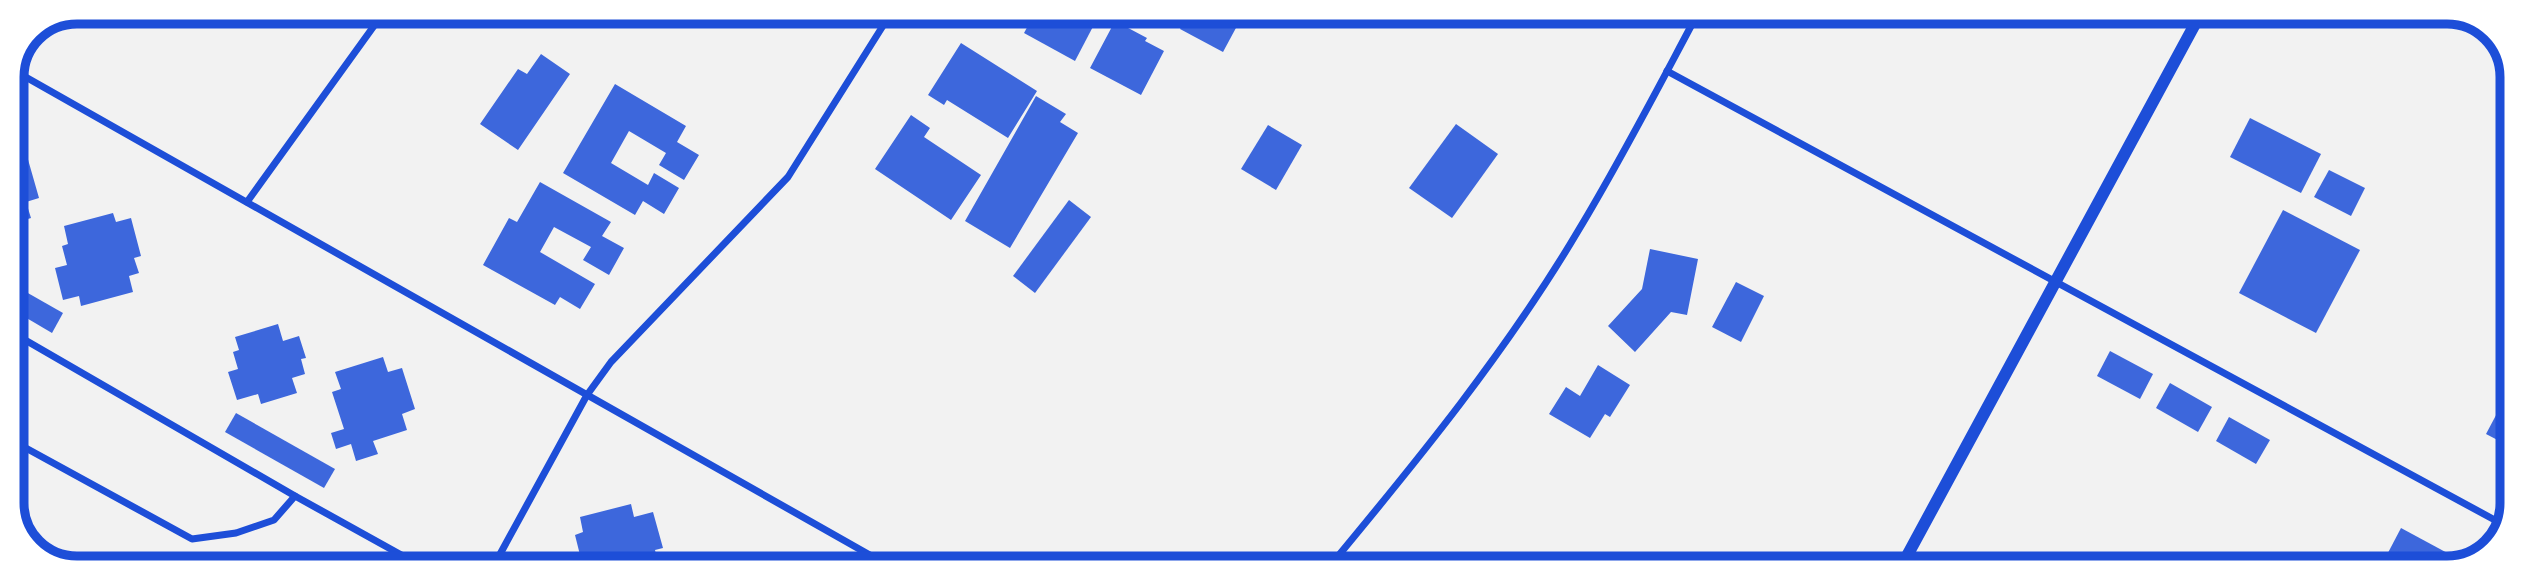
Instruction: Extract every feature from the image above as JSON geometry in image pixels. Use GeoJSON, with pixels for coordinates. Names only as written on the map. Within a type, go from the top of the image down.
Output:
{"type":"FeatureCollection","features":[{"type":"Feature","properties":{"kind":"street"},"geometry":{"type":"LineString","coordinates":[[247,202],[375,24]]}},
{"type":"Feature","properties":{"kind":"street"},"geometry":{"type":"LineString","coordinates":[[499,556],[587,395],[611,362],[788,177],[884,24]]}},
{"type":"Feature","properties":{"kind":"street"},"geometry":{"type":"LineString","coordinates":[[1338,556],[1399,482],[1509,335],[1578,233],[1692,24]]}},
{"type":"Feature","properties":{"kind":"street"},"geometry":{"type":"LineString","coordinates":[[1907,556],[2195,24]]}},
{"type":"Feature","properties":{"kind":"street"},"geometry":{"type":"LineString","coordinates":[[1667,71],[2496,521]]}},
{"type":"Feature","properties":{"kind":"street"},"geometry":{"type":"LineString","coordinates":[[24,76],[872,556]]}},
{"type":"Feature","properties":{"kind":"street"},"geometry":{"type":"LineString","coordinates":[[25,340],[403,556]]}},
{"type":"Feature","properties":{"kind":"street"},"geometry":{"type":"LineString","coordinates":[[25,448],[192,539],[236,533],[274,520],[295,496]]}},
{"type":"Feature","properties":{"kind":"building"},"geometry":{"type":"Polygon","coordinates":[[[1029,24],[1094,24],[1075,61],[1024,33],[1029,24]]]}},
{"type":"Feature","properties":{"kind":"building"},"geometry":{"type":"Polygon","coordinates":[[[1113,24],[1121,24],[1147,38],[1145,41],[1164,51],[1141,95],[1090,68],[1113,24]]]}},
{"type":"Feature","properties":{"kind":"building"},"geometry":{"type":"Polygon","coordinates":[[[1182,24],[1238,24],[1223,52],[1180,29],[1182,24]]]}},
{"type":"Feature","properties":{"kind":"building"},"geometry":{"type":"Polygon","coordinates":[[[961,43],[1037,91],[1008,138],[947,100],[944,105],[928,95],[961,43]]]}},
{"type":"Feature","properties":{"kind":"building"},"geometry":{"type":"Polygon","coordinates":[[[541,54],[570,74],[518,150],[480,124],[518,69],[527,74],[541,54]]]}},
{"type":"Feature","properties":{"kind":"building"},"geometry":{"type":"Polygon","coordinates":[[[615,84],[686,126],[677,142],[699,155],[684,180],[659,165],[666,153],[629,131],[611,163],[648,185],[654,173],[679,188],[664,214],[643,201],[635,215],[563,173],[615,84]]]}},
{"type":"Feature","properties":{"kind":"building"},"geometry":{"type":"Polygon","coordinates":[[[1036,96],[1066,114],[1060,122],[1078,133],[1010,248],[965,221],[1036,96]]]}},
{"type":"Feature","properties":{"kind":"building"},"geometry":{"type":"Polygon","coordinates":[[[911,115],[930,128],[924,137],[981,175],[951,220],[875,169],[911,115]]]}},
{"type":"Feature","properties":{"kind":"building"},"geometry":{"type":"Polygon","coordinates":[[[2250,118],[2321,154],[2301,193],[2230,157],[2250,118]]]}},
{"type":"Feature","properties":{"kind":"building"},"geometry":{"type":"Polygon","coordinates":[[[1456,124],[1498,154],[1452,218],[1409,188],[1456,124]]]}},
{"type":"Feature","properties":{"kind":"building"},"geometry":{"type":"Polygon","coordinates":[[[1268,125],[1302,145],[1276,190],[1241,169],[1268,125]]]}},
{"type":"Feature","properties":{"kind":"building"},"geometry":{"type":"Polygon","coordinates":[[[27,156],[39,198],[26,202],[31,218],[24,220],[24,157],[27,156]]]}},
{"type":"Feature","properties":{"kind":"building"},"geometry":{"type":"Polygon","coordinates":[[[2329,170],[2365,188],[2351,216],[2314,197],[2329,170]]]}},
{"type":"Feature","properties":{"kind":"building"},"geometry":{"type":"Polygon","coordinates":[[[540,182],[611,222],[602,236],[624,248],[609,275],[583,260],[591,247],[554,227],[540,252],[595,284],[580,309],[560,297],[555,305],[483,265],[509,218],[517,222],[540,182]]]}},
{"type":"Feature","properties":{"kind":"building"},"geometry":{"type":"Polygon","coordinates":[[[1069,200],[1091,217],[1035,293],[1013,276],[1069,200]]]}},
{"type":"Feature","properties":{"kind":"building"},"geometry":{"type":"Polygon","coordinates":[[[2283,210],[2360,250],[2316,333],[2239,293],[2283,210]]]}},
{"type":"Feature","properties":{"kind":"building"},"geometry":{"type":"Polygon","coordinates":[[[113,213],[116,222],[131,218],[141,256],[134,258],[139,273],[129,276],[133,292],[81,306],[79,296],[63,300],[55,268],[67,265],[62,246],[68,244],[64,226],[113,213]]]}},
{"type":"Feature","properties":{"kind":"building"},"geometry":{"type":"Polygon","coordinates":[[[1650,249],[1698,259],[1687,315],[1671,312],[1635,352],[1608,326],[1642,289],[1650,249]]]}},
{"type":"Feature","properties":{"kind":"building"},"geometry":{"type":"Polygon","coordinates":[[[1736,282],[1764,296],[1741,342],[1712,327],[1736,282]]]}},
{"type":"Feature","properties":{"kind":"building"},"geometry":{"type":"Polygon","coordinates":[[[24,291],[63,313],[52,333],[25,317],[24,291]]]}},
{"type":"Feature","properties":{"kind":"building"},"geometry":{"type":"Polygon","coordinates":[[[278,324],[283,341],[299,336],[306,358],[301,359],[305,374],[292,378],[297,393],[261,404],[258,394],[237,400],[228,372],[238,369],[233,352],[239,350],[235,337],[278,324]]]}},
{"type":"Feature","properties":{"kind":"building"},"geometry":{"type":"Polygon","coordinates":[[[2110,351],[2153,374],[2140,399],[2097,376],[2110,351]]]}},
{"type":"Feature","properties":{"kind":"building"},"geometry":{"type":"Polygon","coordinates":[[[383,357],[388,372],[402,368],[415,409],[402,414],[407,430],[373,441],[378,454],[356,461],[351,444],[336,449],[331,433],[344,429],[332,392],[341,389],[335,372],[383,357]]]}},
{"type":"Feature","properties":{"kind":"building"},"geometry":{"type":"Polygon","coordinates":[[[1598,365],[1630,385],[1610,417],[1605,414],[1590,438],[1549,414],[1566,387],[1580,396],[1598,365]]]}},
{"type":"Feature","properties":{"kind":"building"},"geometry":{"type":"Polygon","coordinates":[[[2170,383],[2212,407],[2198,432],[2156,408],[2170,383]]]}},
{"type":"Feature","properties":{"kind":"building"},"geometry":{"type":"Polygon","coordinates":[[[2500,408],[2500,441],[2486,434],[2500,408]]]}},
{"type":"Feature","properties":{"kind":"building"},"geometry":{"type":"Polygon","coordinates":[[[236,413],[335,469],[324,488],[225,432],[236,413]]]}},
{"type":"Feature","properties":{"kind":"building"},"geometry":{"type":"Polygon","coordinates":[[[2229,417],[2270,440],[2256,464],[2216,441],[2229,417]]]}},
{"type":"Feature","properties":{"kind":"building"},"geometry":{"type":"Polygon","coordinates":[[[631,504],[634,517],[653,512],[663,548],[655,550],[656,556],[580,556],[575,535],[583,532],[580,517],[631,504]]]}},
{"type":"Feature","properties":{"kind":"building"},"geometry":{"type":"Polygon","coordinates":[[[2401,528],[2451,555],[2446,556],[2386,556],[2401,528]]]}}]}
